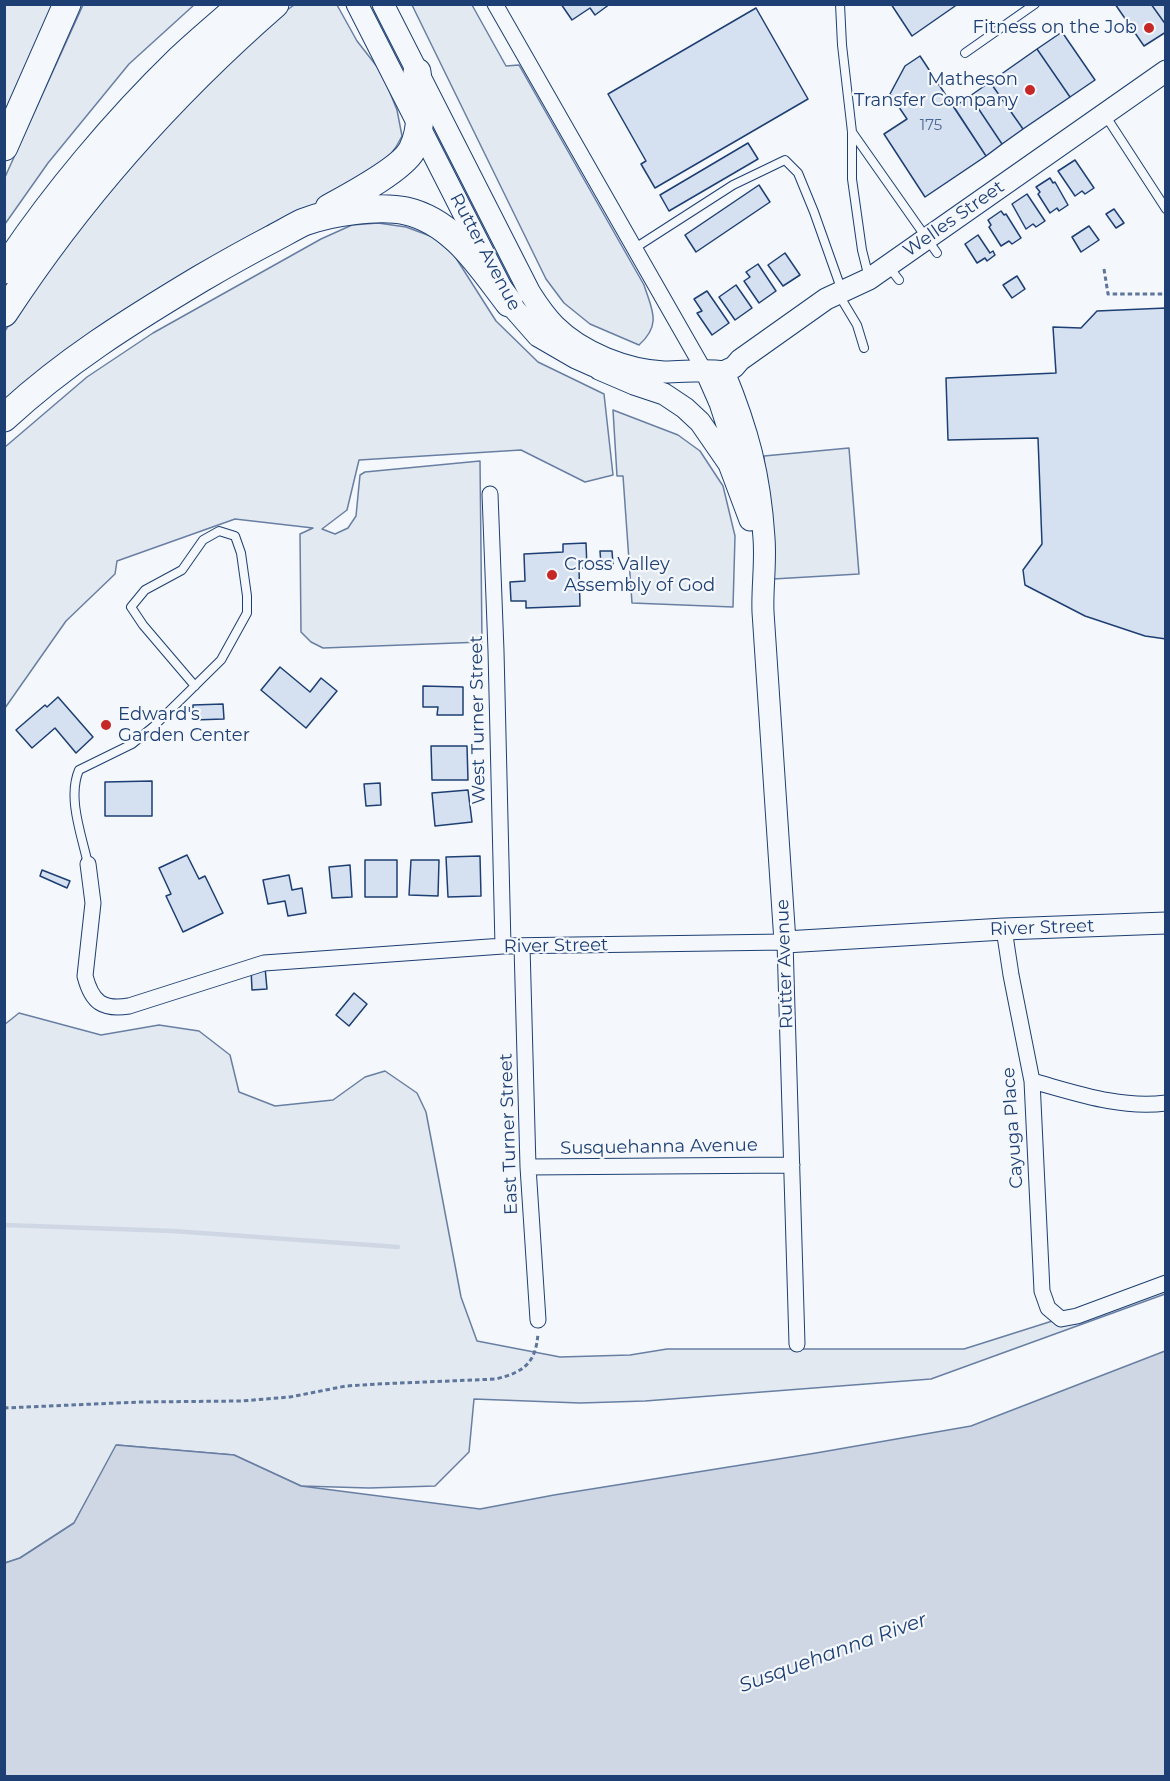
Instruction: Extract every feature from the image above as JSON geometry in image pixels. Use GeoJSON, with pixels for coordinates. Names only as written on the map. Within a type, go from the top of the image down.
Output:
{"type":"FeatureCollection","features":[{"type":"Feature","properties":{"kind":"highway"},"geometry":{"type":"LineString","coordinates":[[4,147],[67,4]]}},
{"type":"Feature","properties":{"kind":"highway"},"geometry":{"type":"LineString","coordinates":[[4,270],[27,236],[113,129],[180,60],[242,4]]}},
{"type":"Feature","properties":{"kind":"highway"},"geometry":{"type":"LineString","coordinates":[[4,313],[88,196],[181,92],[275,4]]}},
{"type":"Feature","properties":{"kind":"highway"},"geometry":{"type":"LineString","coordinates":[[4,418],[48,379],[101,339],[226,264],[388,173],[411,153],[419,124],[421,104],[417,72]]}},
{"type":"Feature","properties":{"kind":"highway"},"geometry":{"type":"LineString","coordinates":[[304,222],[373,208],[406,211],[423,217],[456,239],[471,254],[509,303]]}},
{"type":"Feature","properties":{"kind":"main road","name":"Rutter Avenue"},"geometry":{"type":"LineString","coordinates":[[357,4],[509,303],[538,336],[599,369],[634,378],[686,382],[719,370]]}},
{"type":"Feature","properties":{"kind":"main road","name":"Rutter Avenue"},"geometry":{"type":"LineString","coordinates":[[386,10],[530,293],[554,325],[584,347],[645,370],[664,372],[719,370]]}},
{"type":"Feature","properties":{"kind":"main road","name":"Welles Street"},"geometry":{"type":"LineString","coordinates":[[719,370],[834,295],[869,279],[893,273],[1104,113],[1166,71]]}},
{"type":"Feature","properties":{"kind":"main road"},"geometry":{"type":"LineString","coordinates":[[599,369],[664,394],[685,408],[699,422],[729,464],[750,520]]}},
{"type":"Feature","properties":{"kind":"main road","name":"Rutter Avenue"},"geometry":{"type":"LineString","coordinates":[[719,370],[720,403],[744,479],[762,584],[786,942]]}},
{"type":"Feature","properties":{"kind":"main road","name":"Rutter Avenue"},"geometry":{"type":"LineString","coordinates":[[719,370],[745,423],[759,481],[765,541],[762,584]]}},
{"type":"Feature","properties":{"kind":"main road","name":"River Street"},"geometry":{"type":"LineString","coordinates":[[786,942],[1004,929],[1166,924]]}},
{"type":"Feature","properties":{"kind":"street","name":"Rutter Avenue"},"geometry":{"type":"LineString","coordinates":[[495,4],[634,248],[719,370]]}},
{"type":"Feature","properties":{"kind":"street","name":"West Turner Street"},"geometry":{"type":"LineString","coordinates":[[490,494],[503,946]]}},
{"type":"Feature","properties":{"kind":"street","name":"River Street"},"geometry":{"type":"LineString","coordinates":[[88,864],[93,903],[85,976],[94,998],[103,1006],[116,1008],[129,1006],[264,963],[503,946],[786,942]]}},
{"type":"Feature","properties":{"kind":"street","name":"Cayuga Place"},"geometry":{"type":"LineString","coordinates":[[1004,929],[1032,1081],[1042,1291],[1048,1308],[1060,1319],[1077,1316],[1166,1283]]}},
{"type":"Feature","properties":{"kind":"street","name":"Rutter Avenue"},"geometry":{"type":"LineString","coordinates":[[786,942],[797,1344]]}},
{"type":"Feature","properties":{"kind":"street","name":"East Turner Street"},"geometry":{"type":"LineString","coordinates":[[522,946],[528,1167],[538,1320]]}},
{"type":"Feature","properties":{"kind":"street"},"geometry":{"type":"LineString","coordinates":[[1032,1081],[1127,1104],[1147,1106],[1166,1104]]}},
{"type":"Feature","properties":{"kind":"street","name":"Susquehanna Avenue"},"geometry":{"type":"LineString","coordinates":[[528,1167],[792,1166]]}},
{"type":"Feature","properties":{"kind":"lane"},"geometry":{"type":"LineString","coordinates":[[840,4],[842,45],[852,132],[852,179],[862,250],[869,279]]}},
{"type":"Feature","properties":{"kind":"lane"},"geometry":{"type":"LineString","coordinates":[[965,53],[1035,4]]}},
{"type":"Feature","properties":{"kind":"lane"},"geometry":{"type":"LineString","coordinates":[[1104,113],[1166,209]]}},
{"type":"Feature","properties":{"kind":"lane"},"geometry":{"type":"LineString","coordinates":[[852,132],[878,166],[931,246]]}},
{"type":"Feature","properties":{"kind":"lane"},"geometry":{"type":"LineString","coordinates":[[634,248],[733,185],[784,160],[798,173],[814,212],[834,295],[842,300],[857,325],[864,348]]}},
{"type":"Feature","properties":{"kind":"lane"},"geometry":{"type":"LineString","coordinates":[[88,864],[75,804],[76,778],[79,770],[132,744],[153,727],[195,686],[221,660],[247,614],[241,553],[234,536],[219,531],[203,540],[182,570],[145,590],[131,607],[143,625],[195,686]]}},
{"type":"Feature","properties":{"kind":"path"},"geometry":{"type":"LineString","coordinates":[[1104,269],[1108,294],[1166,294]]}},
{"type":"Feature","properties":{"kind":"path"},"geometry":{"type":"LineString","coordinates":[[4,1408],[140,1402],[242,1401],[290,1397],[346,1386],[496,1379],[512,1375],[524,1368],[530,1361],[537,1346],[538,1320]]}},
{"type":"Feature","properties":{"kind":"shaded area"},"geometry":{"type":"Polygon","coordinates":[[[5,5],[53,5],[5,112],[5,5]]]}},
{"type":"Feature","properties":{"kind":"shaded area"},"geometry":{"type":"Polygon","coordinates":[[[83,5],[194,5],[129,64],[48,163],[5,224],[5,177],[83,5]]]}},
{"type":"Feature","properties":{"kind":"shaded area"},"geometry":{"type":"Polygon","coordinates":[[[294,5],[337,5],[357,41],[382,73],[397,110],[402,136],[396,147],[387,159],[321,205],[306,208],[269,225],[233,246],[5,405],[5,331],[31,290],[111,184],[265,26],[294,5]]]}},
{"type":"Feature","properties":{"kind":"shaded area"},"geometry":{"type":"Polygon","coordinates":[[[412,5],[472,5],[506,66],[519,65],[644,285],[652,309],[653,323],[651,330],[639,345],[590,324],[564,303],[546,279],[412,5]]]}},
{"type":"Feature","properties":{"kind":"shaded area"},"geometry":{"type":"Polygon","coordinates":[[[378,223],[406,227],[433,237],[454,255],[496,321],[538,362],[604,394],[613,475],[585,482],[521,450],[359,460],[347,510],[322,529],[335,534],[348,528],[356,516],[360,475],[365,472],[480,461],[482,642],[323,648],[311,642],[301,632],[300,534],[313,528],[235,519],[117,561],[115,574],[66,621],[5,708],[5,447],[87,377],[153,333],[321,239],[352,225],[378,223]]]}},
{"type":"Feature","properties":{"kind":"shaded area"},"geometry":{"type":"Polygon","coordinates":[[[613,410],[678,435],[700,451],[723,486],[735,536],[733,607],[632,603],[623,476],[617,476],[613,410]]]}},
{"type":"Feature","properties":{"kind":"shaded area"},"geometry":{"type":"Polygon","coordinates":[[[849,448],[859,574],[773,579],[764,456],[849,448]]]}},
{"type":"Feature","properties":{"kind":"shaded area"},"geometry":{"type":"Polygon","coordinates":[[[19,1013],[101,1035],[159,1025],[199,1031],[230,1055],[239,1092],[275,1106],[333,1100],[365,1077],[385,1071],[417,1093],[426,1112],[461,1297],[477,1341],[560,1357],[630,1355],[667,1349],[964,1349],[1087,1310],[1165,1282],[1165,1294],[931,1379],[645,1401],[580,1403],[474,1399],[469,1452],[435,1486],[369,1488],[301,1486],[234,1455],[117,1445],[74,1523],[20,1558],[5,1563],[4,1025],[19,1013]]]}},
{"type":"Feature","properties":{"kind":"water","name":"Susquehanna River"},"geometry":{"type":"Polygon","coordinates":[[[1165,1351],[1165,1776],[5,1776],[5,1563],[20,1558],[74,1523],[116,1445],[234,1455],[301,1486],[480,1509],[971,1426],[1165,1351]]]}},
{"type":"Feature","properties":{"kind":"building"},"geometry":{"type":"Polygon","coordinates":[[[561,4],[610,4],[595,15],[590,8],[572,20],[561,4]]]}},
{"type":"Feature","properties":{"kind":"building"},"geometry":{"type":"Polygon","coordinates":[[[891,4],[958,4],[912,36],[891,4]]]}},
{"type":"Feature","properties":{"kind":"building","name":"Fitness on the Job"},"geometry":{"type":"Polygon","coordinates":[[[1115,4],[1151,4],[1166,25],[1166,32],[1144,46],[1115,4]]]}},
{"type":"Feature","properties":{"kind":"building"},"geometry":{"type":"Polygon","coordinates":[[[1151,4],[1166,4],[1166,25],[1151,4]]]}},
{"type":"Feature","properties":{"kind":"building"},"geometry":{"type":"Polygon","coordinates":[[[756,8],[808,99],[655,188],[641,164],[646,161],[608,94],[756,8]]]}},
{"type":"Feature","properties":{"kind":"building"},"geometry":{"type":"Polygon","coordinates":[[[1062,32],[1095,80],[1070,97],[1037,49],[1062,32]]]}},
{"type":"Feature","properties":{"kind":"building","name":"Matheson Transfer Company"},"geometry":{"type":"Polygon","coordinates":[[[1037,49],[1070,97],[1023,129],[990,82],[1037,49]]]}},
{"type":"Feature","properties":{"kind":"building"},"geometry":{"type":"Polygon","coordinates":[[[920,56],[986,156],[925,197],[884,134],[907,119],[890,94],[905,66],[920,56]]]}},
{"type":"Feature","properties":{"kind":"building"},"geometry":{"type":"Polygon","coordinates":[[[990,82],[1023,129],[1002,144],[970,96],[990,82]]]}},
{"type":"Feature","properties":{"kind":"building"},"geometry":{"type":"Polygon","coordinates":[[[970,96],[1002,144],[986,156],[954,107],[970,96]]]}},
{"type":"Feature","properties":{"kind":"building"},"geometry":{"type":"Polygon","coordinates":[[[748,143],[758,159],[669,211],[660,195],[748,143]]]}},
{"type":"Feature","properties":{"kind":"building"},"geometry":{"type":"Polygon","coordinates":[[[1075,160],[1094,188],[1085,194],[1082,191],[1075,196],[1058,171],[1075,160]]]}},
{"type":"Feature","properties":{"kind":"building"},"geometry":{"type":"Polygon","coordinates":[[[1050,178],[1053,183],[1055,182],[1068,205],[1059,211],[1057,208],[1050,213],[1036,187],[1050,178]]]}},
{"type":"Feature","properties":{"kind":"building"},"geometry":{"type":"Polygon","coordinates":[[[759,185],[770,202],[696,252],[685,235],[759,185]]]}},
{"type":"Feature","properties":{"kind":"building"},"geometry":{"type":"Polygon","coordinates":[[[1027,194],[1045,221],[1036,227],[1033,224],[1026,229],[1012,204],[1027,194]]]}},
{"type":"Feature","properties":{"kind":"building"},"geometry":{"type":"Polygon","coordinates":[[[1114,209],[1124,223],[1116,228],[1106,214],[1114,209]]]}},
{"type":"Feature","properties":{"kind":"building"},"geometry":{"type":"Polygon","coordinates":[[[1001,211],[1004,215],[1006,214],[1021,238],[1012,244],[1009,241],[1001,246],[989,227],[991,225],[988,220],[1001,211]]]}},
{"type":"Feature","properties":{"kind":"building"},"geometry":{"type":"Polygon","coordinates":[[[1089,226],[1099,240],[1081,252],[1072,237],[1089,226]]]}},
{"type":"Feature","properties":{"kind":"building"},"geometry":{"type":"Polygon","coordinates":[[[978,235],[990,253],[993,251],[995,255],[987,261],[985,258],[977,263],[965,244],[978,235]]]}},
{"type":"Feature","properties":{"kind":"building"},"geometry":{"type":"Polygon","coordinates":[[[785,253],[800,275],[783,286],[768,265],[785,253]]]}},
{"type":"Feature","properties":{"kind":"building"},"geometry":{"type":"Polygon","coordinates":[[[758,264],[776,291],[759,303],[744,281],[750,277],[746,272],[758,264]]]}},
{"type":"Feature","properties":{"kind":"building"},"geometry":{"type":"Polygon","coordinates":[[[1017,276],[1025,289],[1012,298],[1003,285],[1017,276]]]}},
{"type":"Feature","properties":{"kind":"building"},"geometry":{"type":"Polygon","coordinates":[[[736,285],[752,308],[735,320],[719,297],[736,285]]]}},
{"type":"Feature","properties":{"kind":"building"},"geometry":{"type":"Polygon","coordinates":[[[707,291],[729,323],[712,335],[697,313],[702,311],[694,299],[707,291]]]}},
{"type":"Feature","properties":{"kind":"building"},"geometry":{"type":"Polygon","coordinates":[[[1166,308],[1166,639],[1145,636],[1085,616],[1025,585],[1023,570],[1042,544],[1038,438],[948,440],[946,378],[1056,373],[1053,327],[1081,328],[1097,311],[1166,308]]]}},
{"type":"Feature","properties":{"kind":"building","name":"Cross Valley Assembly of God"},"geometry":{"type":"Polygon","coordinates":[[[586,543],[587,568],[579,568],[580,606],[526,608],[526,601],[511,601],[510,582],[525,581],[524,554],[563,552],[563,544],[586,543]]]}},
{"type":"Feature","properties":{"kind":"building"},"geometry":{"type":"Polygon","coordinates":[[[600,551],[612,551],[613,564],[601,565],[600,551]]]}},
{"type":"Feature","properties":{"kind":"building"},"geometry":{"type":"Polygon","coordinates":[[[280,667],[310,692],[321,678],[337,691],[306,728],[261,690],[280,667]]]}},
{"type":"Feature","properties":{"kind":"building"},"geometry":{"type":"Polygon","coordinates":[[[423,686],[463,687],[463,715],[437,715],[438,707],[423,707],[423,686]]]}},
{"type":"Feature","properties":{"kind":"building"},"geometry":{"type":"Polygon","coordinates":[[[58,697],[93,737],[76,753],[55,728],[32,748],[16,730],[58,697]]]}},
{"type":"Feature","properties":{"kind":"building"},"geometry":{"type":"Polygon","coordinates":[[[223,704],[224,719],[193,720],[193,705],[223,704]]]}},
{"type":"Feature","properties":{"kind":"building"},"geometry":{"type":"Polygon","coordinates":[[[431,746],[467,746],[468,780],[432,780],[431,746]]]}},
{"type":"Feature","properties":{"kind":"building"},"geometry":{"type":"Polygon","coordinates":[[[152,781],[152,816],[105,816],[105,782],[152,781]]]}},
{"type":"Feature","properties":{"kind":"building"},"geometry":{"type":"Polygon","coordinates":[[[380,783],[381,805],[366,806],[364,784],[380,783]]]}},
{"type":"Feature","properties":{"kind":"building"},"geometry":{"type":"Polygon","coordinates":[[[468,790],[472,822],[435,826],[432,793],[468,790]]]}},
{"type":"Feature","properties":{"kind":"building"},"geometry":{"type":"Polygon","coordinates":[[[187,855],[199,879],[205,876],[223,913],[183,932],[166,896],[171,894],[159,868],[187,855]]]}},
{"type":"Feature","properties":{"kind":"building"},"geometry":{"type":"Polygon","coordinates":[[[480,856],[481,896],[448,897],[446,857],[480,856]]]}},
{"type":"Feature","properties":{"kind":"building"},"geometry":{"type":"Polygon","coordinates":[[[365,860],[397,860],[397,897],[365,897],[365,860]]]}},
{"type":"Feature","properties":{"kind":"building"},"geometry":{"type":"Polygon","coordinates":[[[411,860],[439,860],[438,896],[409,895],[411,860]]]}},
{"type":"Feature","properties":{"kind":"building"},"geometry":{"type":"Polygon","coordinates":[[[350,865],[352,897],[332,898],[329,867],[350,865]]]}},
{"type":"Feature","properties":{"kind":"building"},"geometry":{"type":"Polygon","coordinates":[[[42,870],[70,881],[67,888],[40,876],[42,870]]]}},
{"type":"Feature","properties":{"kind":"building"},"geometry":{"type":"Polygon","coordinates":[[[289,875],[292,890],[302,888],[306,913],[288,916],[285,901],[268,904],[263,880],[289,875]]]}},
{"type":"Feature","properties":{"kind":"building"},"geometry":{"type":"Polygon","coordinates":[[[265,967],[267,989],[252,990],[251,969],[265,967]]]}},
{"type":"Feature","properties":{"kind":"building"},"geometry":{"type":"Polygon","coordinates":[[[354,993],[367,1004],[349,1026],[336,1015],[354,993]]]}},
{"type":"Feature","properties":{"kind":"waterway"},"geometry":{"type":"LineString","coordinates":[[4,1225],[173,1231],[398,1247]]}},
{"type":"Feature","properties":{"kind":"place","name":"Fitness on the Job"},"geometry":{"type":"Point","coordinates":[1149,28]}},
{"type":"Feature","properties":{"kind":"place","name":"Matheson Transfer Company"},"geometry":{"type":"Point","coordinates":[1030,90]}},
{"type":"Feature","properties":{"kind":"place","name":"Cross Valley Assembly of God"},"geometry":{"type":"Point","coordinates":[552,575]}},
{"type":"Feature","properties":{"kind":"place","name":"Edward's Garden Center"},"geometry":{"type":"Point","coordinates":[106,725]}}]}
